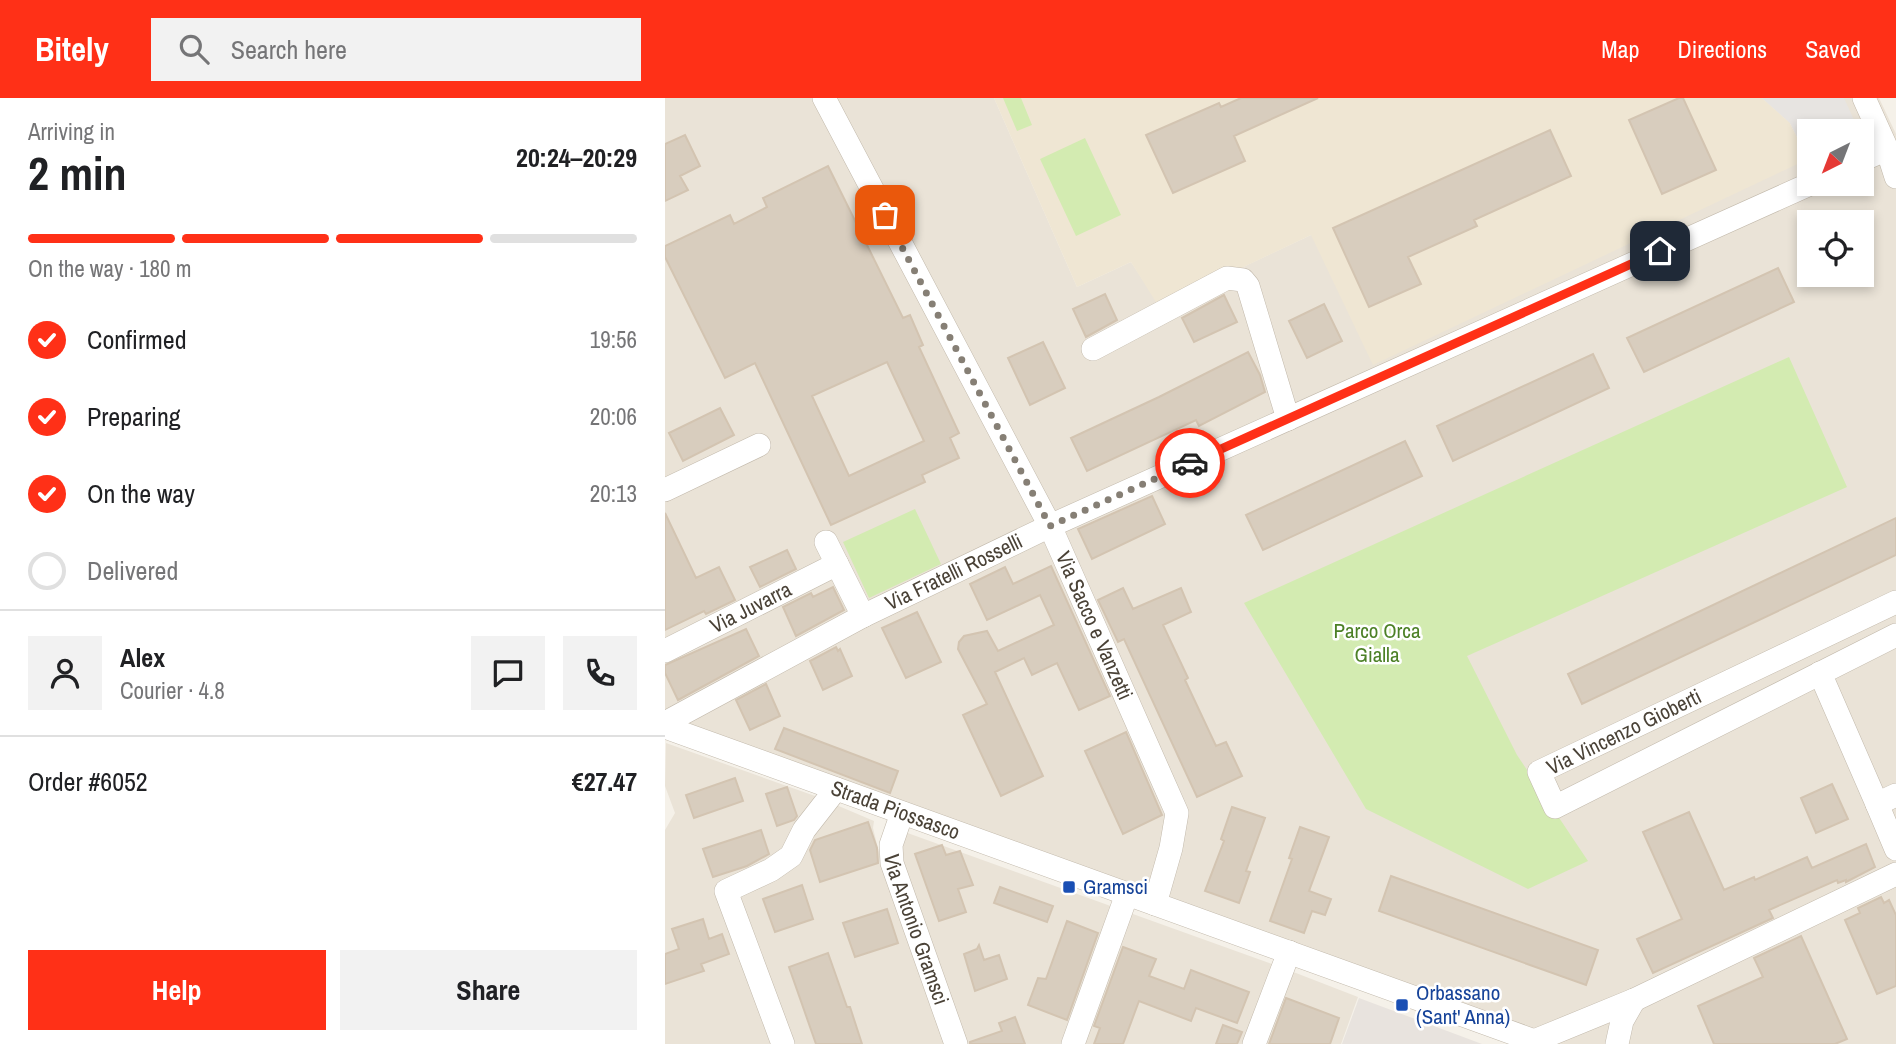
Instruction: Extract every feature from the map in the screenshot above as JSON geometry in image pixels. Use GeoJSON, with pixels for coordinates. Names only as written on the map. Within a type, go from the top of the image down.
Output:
{"type":"FeatureCollection","features":[{"type":"Feature","properties":{"kind":"street","name":"Via Sacco e Vanzetti"},"geometry":{"type":"LineString","coordinates":[[824,98],[1050,526],[1177,813],[1171,848],[1155,904]]}},
{"type":"Feature","properties":{"kind":"street"},"geometry":{"type":"LineString","coordinates":[[1864,98],[1887,149],[1896,177]]}},
{"type":"Feature","properties":{"kind":"street"},"geometry":{"type":"LineString","coordinates":[[1874,155],[1887,149]]}},
{"type":"Feature","properties":{"kind":"street","name":"Via Fratelli Rosselli"},"geometry":{"type":"LineString","coordinates":[[665,725],[863,617],[1050,526],[1797,189]]}},
{"type":"Feature","properties":{"kind":"street"},"geometry":{"type":"LineString","coordinates":[[1093,349],[1227,278],[1243,280],[1251,295],[1288,419]]}},
{"type":"Feature","properties":{"kind":"street"},"geometry":{"type":"LineString","coordinates":[[665,490],[759,445]]}},
{"type":"Feature","properties":{"kind":"street","name":"Via Fratelli Rosselli"},"geometry":{"type":"LineString","coordinates":[[826,542],[863,617]]}},
{"type":"Feature","properties":{"kind":"street","name":"Via Juvarra"},"geometry":{"type":"LineString","coordinates":[[665,652],[837,564]]}},
{"type":"Feature","properties":{"kind":"street","name":"Via Vincenzo Gioberti"},"geometry":{"type":"LineString","coordinates":[[1896,602],[1539,772],[1555,807],[1896,635]]}},
{"type":"Feature","properties":{"kind":"street"},"geometry":{"type":"LineString","coordinates":[[1820,673],[1887,799],[1896,849]]}},
{"type":"Feature","properties":{"kind":"street","name":"Strada Piossasco"},"geometry":{"type":"LineString","coordinates":[[665,725],[1539,1042]]}},
{"type":"Feature","properties":{"kind":"street"},"geometry":{"type":"LineString","coordinates":[[783,1044],[726,891],[771,870],[791,856],[804,830],[836,789]]}},
{"type":"Feature","properties":{"kind":"street","name":"Via Antonio Gramsci"},"geometry":{"type":"LineString","coordinates":[[902,813],[891,845],[892,863],[956,1044]]}},
{"type":"Feature","properties":{"kind":"street"},"geometry":{"type":"LineString","coordinates":[[1539,1042],[1634,1000],[1896,874]]}},
{"type":"Feature","properties":{"kind":"street"},"geometry":{"type":"LineString","coordinates":[[1073,1044],[1127,894]]}},
{"type":"Feature","properties":{"kind":"street"},"geometry":{"type":"LineString","coordinates":[[1254,1044],[1289,952]]}},
{"type":"Feature","properties":{"kind":"street"},"geometry":{"type":"LineString","coordinates":[[1617,1044],[1622,1021],[1634,1000]]}},
{"type":"Feature","properties":{"kind":"shaded area"},"geometry":{"type":"Polygon","coordinates":[[[665,98],[994,98],[1077,287],[1131,262],[1160,306],[1311,235],[1797,161],[1797,196],[1874,196],[1874,119],[1797,119],[1797,137],[1790,123],[1762,98],[1879,98],[1896,134],[1896,1044],[1548,1044],[665,726],[665,98]]]}},
{"type":"Feature","properties":{"kind":"shaded area"},"geometry":{"type":"Polygon","coordinates":[[[994,98],[1762,98],[1790,123],[1797,137],[1797,164],[1373,365],[1311,235],[1159,307],[1131,262],[1077,287],[994,98]]]}},
{"type":"Feature","properties":{"kind":"shaded area"},"geometry":{"type":"Polygon","coordinates":[[[1762,98],[1844,98],[1854,119],[1797,119],[1797,137],[1790,123],[1762,98]]]}},
{"type":"Feature","properties":{"kind":"shaded area"},"geometry":{"type":"Polygon","coordinates":[[[666,743],[815,796],[874,821],[873,828],[883,869],[945,1044],[665,1044],[665,830],[675,813],[665,786],[666,743]]]}},
{"type":"Feature","properties":{"kind":"shaded area"},"geometry":{"type":"Polygon","coordinates":[[[902,831],[1358,997],[1341,1044],[964,1044],[899,861],[902,831]]]}},
{"type":"Feature","properties":{"kind":"shaded area"},"geometry":{"type":"Polygon","coordinates":[[[1359,998],[1482,1044],[1342,1044],[1359,998]]]}},
{"type":"Feature","properties":{"kind":"green space"},"geometry":{"type":"Polygon","coordinates":[[[1003,98],[1021,98],[1032,125],[1017,131],[1003,98]]]}},
{"type":"Feature","properties":{"kind":"green space"},"geometry":{"type":"Polygon","coordinates":[[[1085,138],[1121,215],[1076,236],[1040,159],[1085,138]]]}},
{"type":"Feature","properties":{"kind":"green space","name":"Parco Orca Gialla"},"geometry":{"type":"Polygon","coordinates":[[[1789,357],[1847,487],[1467,656],[1517,755],[1588,861],[1528,889],[1366,809],[1244,603],[1789,357]]]}},
{"type":"Feature","properties":{"kind":"green space"},"geometry":{"type":"Polygon","coordinates":[[[915,509],[941,564],[869,598],[843,542],[915,509]]]}},
{"type":"Feature","properties":{"kind":"building"},"geometry":{"type":"Polygon","coordinates":[[[1241,98],[1318,98],[1234,136],[1245,161],[1173,193],[1146,135],[1219,103],[1221,107],[1241,98]]]}},
{"type":"Feature","properties":{"kind":"building"},"geometry":{"type":"Polygon","coordinates":[[[1683,98],[1716,170],[1662,194],[1629,120],[1683,98]]]}},
{"type":"Feature","properties":{"kind":"building"},"geometry":{"type":"Polygon","coordinates":[[[1550,130],[1571,176],[1474,220],[1477,226],[1408,257],[1421,284],[1369,307],[1333,228],[1550,130]]]}},
{"type":"Feature","properties":{"kind":"building"},"geometry":{"type":"Polygon","coordinates":[[[685,135],[700,166],[680,176],[688,190],[665,201],[665,144],[685,135]]]}},
{"type":"Feature","properties":{"kind":"building"},"geometry":{"type":"Polygon","coordinates":[[[828,166],[903,318],[910,315],[923,345],[919,347],[959,433],[950,438],[959,458],[922,475],[925,482],[831,525],[755,363],[725,378],[665,257],[665,246],[730,215],[734,224],[767,207],[763,198],[828,166]],[[887,362],[812,396],[849,476],[924,441],[887,362]]]}},
{"type":"Feature","properties":{"kind":"building"},"geometry":{"type":"Polygon","coordinates":[[[1778,268],[1794,302],[1644,372],[1627,338],[1778,268]]]}},
{"type":"Feature","properties":{"kind":"building"},"geometry":{"type":"Polygon","coordinates":[[[1105,294],[1117,320],[1086,337],[1073,309],[1105,294]]]}},
{"type":"Feature","properties":{"kind":"building"},"geometry":{"type":"Polygon","coordinates":[[[1224,295],[1237,322],[1194,342],[1182,318],[1224,295]]]}},
{"type":"Feature","properties":{"kind":"building"},"geometry":{"type":"Polygon","coordinates":[[[1324,304],[1342,341],[1307,358],[1289,321],[1324,304]]]}},
{"type":"Feature","properties":{"kind":"building"},"geometry":{"type":"Polygon","coordinates":[[[1043,342],[1065,388],[1030,405],[1008,358],[1043,342]]]}},
{"type":"Feature","properties":{"kind":"building"},"geometry":{"type":"Polygon","coordinates":[[[1248,352],[1265,392],[1199,426],[1196,420],[1087,471],[1071,438],[1248,352]]]}},
{"type":"Feature","properties":{"kind":"building"},"geometry":{"type":"Polygon","coordinates":[[[1593,354],[1609,388],[1453,461],[1437,426],[1593,354]]]}},
{"type":"Feature","properties":{"kind":"building"},"geometry":{"type":"Polygon","coordinates":[[[720,408],[734,435],[683,461],[669,433],[720,408]]]}},
{"type":"Feature","properties":{"kind":"building"},"geometry":{"type":"Polygon","coordinates":[[[1405,441],[1422,476],[1263,550],[1246,515],[1405,441]]]}},
{"type":"Feature","properties":{"kind":"building"},"geometry":{"type":"Polygon","coordinates":[[[1152,496],[1165,524],[1092,559],[1078,529],[1152,496]]]}},
{"type":"Feature","properties":{"kind":"building"},"geometry":{"type":"Polygon","coordinates":[[[665,513],[696,578],[719,567],[735,600],[706,614],[704,611],[665,630],[665,513]]]}},
{"type":"Feature","properties":{"kind":"building"},"geometry":{"type":"Polygon","coordinates":[[[1896,518],[1896,555],[1582,704],[1568,674],[1896,518]]]}},
{"type":"Feature","properties":{"kind":"building"},"geometry":{"type":"Polygon","coordinates":[[[787,550],[796,569],[760,587],[750,567],[787,550]]]}},
{"type":"Feature","properties":{"kind":"building"},"geometry":{"type":"Polygon","coordinates":[[[1051,566],[1110,696],[1079,710],[1057,663],[1032,675],[1024,658],[995,672],[1043,776],[1001,796],[963,715],[987,704],[958,649],[959,642],[964,636],[987,631],[998,651],[1054,625],[1040,595],[987,620],[970,584],[1005,567],[1013,584],[1051,566]]]}},
{"type":"Feature","properties":{"kind":"building"},"geometry":{"type":"Polygon","coordinates":[[[833,587],[844,610],[796,636],[783,607],[811,593],[813,597],[833,587]]]}},
{"type":"Feature","properties":{"kind":"building"},"geometry":{"type":"Polygon","coordinates":[[[1123,588],[1133,609],[1181,588],[1191,612],[1163,625],[1216,746],[1226,742],[1242,776],[1197,797],[1124,639],[1118,642],[1098,600],[1123,588]]]}},
{"type":"Feature","properties":{"kind":"building"},"geometry":{"type":"Polygon","coordinates":[[[917,612],[941,662],[906,678],[882,628],[917,612]]]}},
{"type":"Feature","properties":{"kind":"building"},"geometry":{"type":"Polygon","coordinates":[[[746,629],[759,656],[678,700],[665,673],[665,665],[746,629]]]}},
{"type":"Feature","properties":{"kind":"building"},"geometry":{"type":"Polygon","coordinates":[[[836,647],[838,651],[840,649],[852,676],[823,690],[810,661],[836,647]]]}},
{"type":"Feature","properties":{"kind":"building"},"geometry":{"type":"Polygon","coordinates":[[[766,684],[780,716],[750,730],[736,700],[766,684]]]}},
{"type":"Feature","properties":{"kind":"building"},"geometry":{"type":"Polygon","coordinates":[[[784,728],[898,771],[890,793],[775,749],[784,728]]]}},
{"type":"Feature","properties":{"kind":"building"},"geometry":{"type":"Polygon","coordinates":[[[1126,732],[1162,815],[1123,834],[1085,751],[1126,732]]]}},
{"type":"Feature","properties":{"kind":"building"},"geometry":{"type":"Polygon","coordinates":[[[735,778],[743,801],[694,818],[686,795],[735,778]]]}},
{"type":"Feature","properties":{"kind":"building"},"geometry":{"type":"Polygon","coordinates":[[[1832,784],[1848,819],[1816,833],[1801,798],[1832,784]]]}},
{"type":"Feature","properties":{"kind":"building"},"geometry":{"type":"Polygon","coordinates":[[[787,787],[797,816],[794,820],[777,826],[766,794],[787,787]]]}},
{"type":"Feature","properties":{"kind":"building"},"geometry":{"type":"Polygon","coordinates":[[[1232,807],[1265,818],[1246,871],[1250,872],[1239,903],[1205,891],[1224,841],[1221,839],[1232,807]]]}},
{"type":"Feature","properties":{"kind":"building"},"geometry":{"type":"Polygon","coordinates":[[[1689,812],[1724,890],[1754,877],[1755,880],[1807,857],[1812,868],[1866,844],[1875,867],[1846,882],[1838,883],[1837,880],[1769,910],[1773,918],[1653,973],[1637,939],[1682,919],[1643,832],[1689,812]]]}},
{"type":"Feature","properties":{"kind":"building"},"geometry":{"type":"Polygon","coordinates":[[[868,822],[877,848],[878,863],[820,882],[810,850],[815,840],[868,822]]]}},
{"type":"Feature","properties":{"kind":"building"},"geometry":{"type":"Polygon","coordinates":[[[1300,827],[1329,837],[1309,891],[1331,899],[1325,915],[1312,911],[1304,933],[1270,921],[1292,859],[1289,858],[1300,827]]]}},
{"type":"Feature","properties":{"kind":"building"},"geometry":{"type":"Polygon","coordinates":[[[761,830],[769,854],[747,866],[713,877],[703,849],[761,830]]]}},
{"type":"Feature","properties":{"kind":"building"},"geometry":{"type":"Polygon","coordinates":[[[942,845],[946,855],[960,851],[973,885],[958,889],[966,912],[939,921],[915,854],[942,845]]]}},
{"type":"Feature","properties":{"kind":"building"},"geometry":{"type":"Polygon","coordinates":[[[1391,876],[1598,950],[1586,985],[1379,911],[1391,876]]]}},
{"type":"Feature","properties":{"kind":"building"},"geometry":{"type":"Polygon","coordinates":[[[802,885],[813,919],[775,932],[763,899],[802,885]]]}},
{"type":"Feature","properties":{"kind":"building"},"geometry":{"type":"Polygon","coordinates":[[[1000,887],[1053,906],[1047,922],[994,903],[1000,887]]]}},
{"type":"Feature","properties":{"kind":"building"},"geometry":{"type":"Polygon","coordinates":[[[1881,897],[1884,903],[1889,900],[1896,915],[1896,986],[1877,994],[1845,920],[1860,913],[1858,908],[1881,897]]]}},
{"type":"Feature","properties":{"kind":"building"},"geometry":{"type":"Polygon","coordinates":[[[887,909],[898,943],[855,957],[843,923],[887,909]]]}},
{"type":"Feature","properties":{"kind":"building"},"geometry":{"type":"Polygon","coordinates":[[[703,919],[709,939],[722,934],[729,954],[701,964],[704,971],[665,984],[665,954],[679,949],[672,929],[703,919]]]}},
{"type":"Feature","properties":{"kind":"building"},"geometry":{"type":"Polygon","coordinates":[[[1067,921],[1098,933],[1067,1020],[1028,1005],[1038,978],[1046,979],[1067,921]]]}},
{"type":"Feature","properties":{"kind":"building"},"geometry":{"type":"Polygon","coordinates":[[[1801,936],[1847,1039],[1835,1044],[1714,1044],[1698,1006],[1763,977],[1754,958],[1801,936]]]}},
{"type":"Feature","properties":{"kind":"building"},"geometry":{"type":"Polygon","coordinates":[[[979,945],[984,960],[999,955],[1007,979],[975,991],[964,954],[977,949],[979,945]]]}},
{"type":"Feature","properties":{"kind":"building"},"geometry":{"type":"Polygon","coordinates":[[[1123,947],[1156,959],[1149,976],[1184,989],[1191,970],[1249,992],[1237,1023],[1196,1008],[1191,1021],[1139,1001],[1123,1044],[1094,1044],[1100,1028],[1094,1026],[1123,947]]]}},
{"type":"Feature","properties":{"kind":"building"},"geometry":{"type":"Polygon","coordinates":[[[828,953],[862,1044],[816,1044],[789,967],[828,953]]]}},
{"type":"Feature","properties":{"kind":"building"},"geometry":{"type":"Polygon","coordinates":[[[1286,998],[1339,1018],[1330,1044],[1269,1044],[1286,998]]]}},
{"type":"Feature","properties":{"kind":"building"},"geometry":{"type":"Polygon","coordinates":[[[1015,1017],[1025,1044],[970,1044],[1002,1031],[999,1023],[1015,1017]]]}},
{"type":"Feature","properties":{"kind":"building"},"geometry":{"type":"Polygon","coordinates":[[[1223,1025],[1242,1032],[1237,1044],[1216,1044],[1223,1025]]]}},
{"type":"Feature","properties":{"kind":"way so far"},"geometry":{"type":"LineString","coordinates":[[885,215],[1050,526],[1190,463]]}},
{"type":"Feature","properties":{"kind":"place","name":"Gramsci"},"geometry":{"type":"Point","coordinates":[1069,887]}},
{"type":"Feature","properties":{"kind":"place","name":"Orbassano (Sant' Anna)"},"geometry":{"type":"Point","coordinates":[1402,1005]}},
{"type":"Feature","properties":{"kind":"route"},"geometry":{"type":"LineString","coordinates":[[1190,463],[1660,251]]}}]}
